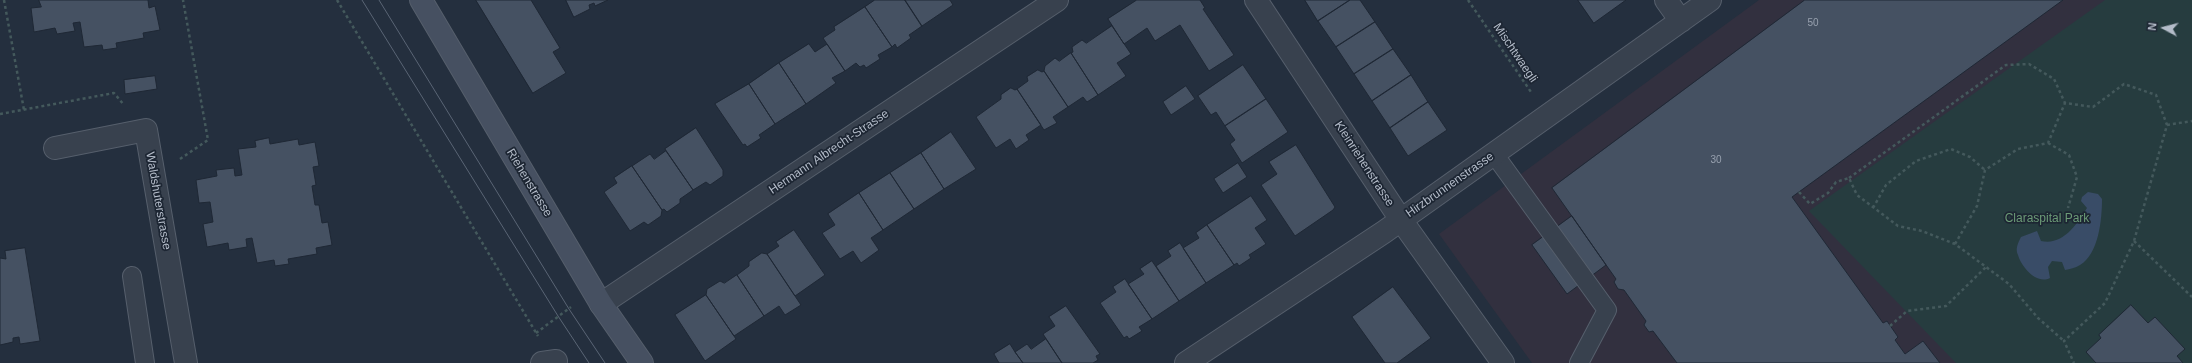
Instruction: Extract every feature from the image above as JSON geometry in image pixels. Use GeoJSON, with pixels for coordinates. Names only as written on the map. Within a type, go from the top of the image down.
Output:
{"type":"FeatureCollection","features":[{"type":"Feature","properties":{"kind":"main road","name":"Riehenstrasse"},"geometry":{"type":"LineString","coordinates":[[421,0],[601,304],[642,363]]}},
{"type":"Feature","properties":{"kind":"street","name":"Hermann Albrecht-Strasse"},"geometry":{"type":"LineString","coordinates":[[601,304],[1057,0]]}},
{"type":"Feature","properties":{"kind":"street","name":"Kleinriehenstrasse"},"geometry":{"type":"LineString","coordinates":[[1256,0],[1401,220],[1504,363]]}},
{"type":"Feature","properties":{"kind":"street"},"geometry":{"type":"LineString","coordinates":[[1666,0],[1681,21]]}},
{"type":"Feature","properties":{"kind":"street","name":"Hirzbrunnenstrasse"},"geometry":{"type":"LineString","coordinates":[[1186,363],[1401,220],[1710,0]]}},
{"type":"Feature","properties":{"kind":"street","name":"Waldshuterstrasse"},"geometry":{"type":"LineString","coordinates":[[146,130],[186,363]]}},
{"type":"Feature","properties":{"kind":"street"},"geometry":{"type":"LineString","coordinates":[[55,148],[146,130]]}},
{"type":"Feature","properties":{"kind":"lane"},"geometry":{"type":"LineString","coordinates":[[1494,154],[1607,310],[1579,363]]}},
{"type":"Feature","properties":{"kind":"lane"},"geometry":{"type":"LineString","coordinates":[[132,276],[145,363]]}},
{"type":"Feature","properties":{"kind":"path"},"geometry":{"type":"LineString","coordinates":[[4,0],[24,110]]}},
{"type":"Feature","properties":{"kind":"path"},"geometry":{"type":"LineString","coordinates":[[154,178],[208,140],[183,0]]}},
{"type":"Feature","properties":{"kind":"path"},"geometry":{"type":"LineString","coordinates":[[337,0],[552,362]]}},
{"type":"Feature","properties":{"kind":"path","name":"Mischtwaegli"},"geometry":{"type":"LineString","coordinates":[[1468,0],[1547,116]]}},
{"type":"Feature","properties":{"kind":"path"},"geometry":{"type":"LineString","coordinates":[[1799,192],[1810,204],[1828,193],[1836,182],[1849,178],[2006,65],[2029,64],[2054,79],[2065,103],[2048,143]]}},
{"type":"Feature","properties":{"kind":"path"},"geometry":{"type":"LineString","coordinates":[[2064,341],[2105,303],[2134,241],[2167,125],[2156,95],[2124,84],[2093,106],[2065,103]]}},
{"type":"Feature","properties":{"kind":"path"},"geometry":{"type":"LineString","coordinates":[[0,114],[114,93],[146,130]]}},
{"type":"Feature","properties":{"kind":"path"},"geometry":{"type":"LineString","coordinates":[[2167,125],[2192,121]]}},
{"type":"Feature","properties":{"kind":"path"},"geometry":{"type":"LineString","coordinates":[[1955,244],[1977,206],[1985,170],[2018,148],[2048,143],[2069,155],[2077,177],[2068,208]]}},
{"type":"Feature","properties":{"kind":"path"},"geometry":{"type":"LineString","coordinates":[[1873,208],[1886,185],[1916,161],[1951,149],[1970,157],[1985,170]]}},
{"type":"Feature","properties":{"kind":"path"},"geometry":{"type":"LineString","coordinates":[[1849,178],[1857,195],[1898,226],[1922,231],[1955,244],[2009,284],[2038,318],[2064,341],[2074,363]]}},
{"type":"Feature","properties":{"kind":"path"},"geometry":{"type":"LineString","coordinates":[[2134,241],[2192,297]]}},
{"type":"Feature","properties":{"kind":"path"},"geometry":{"type":"LineString","coordinates":[[1890,326],[1907,311],[1946,306],[1986,267]]}},
{"type":"Feature","properties":{"kind":"shaded area"},"geometry":{"type":"Polygon","coordinates":[[[1759,0],[2192,0],[2192,363],[1532,363],[1439,234],[1759,0]]]}},
{"type":"Feature","properties":{"kind":"green space","name":"Claraspital Park"},"geometry":{"type":"Polygon","coordinates":[[[2105,0],[2192,0],[2192,363],[1956,363],[1809,211],[2105,0]]]}},
{"type":"Feature","properties":{"kind":"water"},"geometry":{"type":"Polygon","coordinates":[[[2088,192],[2098,194],[2102,199],[2100,226],[2095,245],[2091,253],[2080,265],[2067,270],[2065,270],[2062,262],[2052,261],[2048,267],[2050,278],[2040,279],[2035,277],[2022,264],[2017,253],[2017,246],[2021,237],[2037,231],[2041,241],[2049,242],[2063,237],[2079,221],[2087,208],[2081,201],[2082,197],[2088,192]]]}},
{"type":"Feature","properties":{"kind":"building"},"geometry":{"type":"Polygon","coordinates":[[[39,0],[148,0],[149,8],[155,6],[160,30],[143,33],[144,38],[116,43],[117,48],[103,50],[102,45],[84,47],[80,22],[73,23],[75,31],[57,34],[55,28],[34,32],[31,8],[41,7],[39,0]]]}},
{"type":"Feature","properties":{"kind":"building"},"geometry":{"type":"Polygon","coordinates":[[[476,0],[531,0],[560,48],[553,52],[566,73],[533,93],[476,0]]]}},
{"type":"Feature","properties":{"kind":"building"},"geometry":{"type":"Polygon","coordinates":[[[566,0],[608,0],[595,6],[594,3],[589,5],[590,9],[574,17],[566,0]]]}},
{"type":"Feature","properties":{"kind":"building"},"geometry":{"type":"Polygon","coordinates":[[[875,0],[905,0],[922,26],[909,35],[911,38],[897,48],[895,44],[892,47],[865,7],[875,0]]]}},
{"type":"Feature","properties":{"kind":"building"},"geometry":{"type":"Polygon","coordinates":[[[905,0],[950,0],[953,5],[922,26],[905,0]]]}},
{"type":"Feature","properties":{"kind":"building"},"geometry":{"type":"Polygon","coordinates":[[[1137,0],[1200,0],[1205,8],[1203,9],[1234,55],[1209,71],[1180,25],[1155,41],[1147,28],[1124,44],[1108,19],[1137,0]]]}},
{"type":"Feature","properties":{"kind":"building"},"geometry":{"type":"Polygon","coordinates":[[[1305,0],[1350,0],[1318,21],[1305,0]]]}},
{"type":"Feature","properties":{"kind":"building"},"geometry":{"type":"Polygon","coordinates":[[[1350,0],[1360,0],[1375,22],[1336,47],[1318,21],[1350,0]]]}},
{"type":"Feature","properties":{"kind":"building"},"geometry":{"type":"Polygon","coordinates":[[[1578,0],[1626,0],[1594,23],[1578,0]]]}},
{"type":"Feature","properties":{"kind":"building"},"geometry":{"type":"Polygon","coordinates":[[[1805,0],[2063,0],[1792,197],[1883,323],[1887,321],[1898,337],[1895,340],[1905,354],[1923,341],[1940,363],[1677,363],[1653,331],[1649,332],[1644,325],[1646,321],[1624,290],[1618,289],[1614,282],[1616,279],[1552,188],[1805,0]]]}},
{"type":"Feature","properties":{"kind":"building"},"geometry":{"type":"Polygon","coordinates":[[[865,7],[892,47],[878,55],[880,59],[866,68],[864,65],[860,67],[856,63],[845,71],[823,38],[835,30],[834,27],[865,7]]]}},
{"type":"Feature","properties":{"kind":"building"},"geometry":{"type":"Polygon","coordinates":[[[1375,22],[1393,49],[1354,74],[1336,47],[1375,22]]]}},
{"type":"Feature","properties":{"kind":"building"},"geometry":{"type":"Polygon","coordinates":[[[1112,26],[1131,54],[1117,63],[1126,76],[1098,95],[1071,53],[1073,52],[1072,47],[1082,40],[1086,43],[1112,26]]]}},
{"type":"Feature","properties":{"kind":"building"},"geometry":{"type":"Polygon","coordinates":[[[809,44],[815,52],[827,44],[845,71],[832,78],[836,83],[806,104],[779,63],[809,44]]]}},
{"type":"Feature","properties":{"kind":"building"},"geometry":{"type":"Polygon","coordinates":[[[1393,49],[1411,75],[1372,101],[1354,74],[1393,49]]]}},
{"type":"Feature","properties":{"kind":"building"},"geometry":{"type":"Polygon","coordinates":[[[1071,53],[1098,95],[1087,102],[1083,97],[1068,107],[1044,71],[1045,66],[1055,58],[1059,61],[1071,53]]]}},
{"type":"Feature","properties":{"kind":"building"},"geometry":{"type":"Polygon","coordinates":[[[779,63],[806,104],[775,124],[749,84],[779,63]]]}},
{"type":"Feature","properties":{"kind":"building"},"geometry":{"type":"Polygon","coordinates":[[[1243,65],[1266,99],[1225,126],[1216,112],[1211,115],[1198,96],[1243,65]]]}},
{"type":"Feature","properties":{"kind":"building"},"geometry":{"type":"Polygon","coordinates":[[[1038,70],[1042,72],[1044,71],[1068,107],[1053,117],[1057,123],[1044,130],[1017,89],[1028,81],[1027,77],[1038,70]]]}},
{"type":"Feature","properties":{"kind":"building"},"geometry":{"type":"Polygon","coordinates":[[[1411,75],[1428,102],[1390,128],[1372,101],[1411,75]]]}},
{"type":"Feature","properties":{"kind":"building"},"geometry":{"type":"Polygon","coordinates":[[[155,76],[157,89],[125,94],[124,80],[155,76]]]}},
{"type":"Feature","properties":{"kind":"building"},"geometry":{"type":"Polygon","coordinates":[[[749,84],[775,124],[759,135],[761,138],[747,147],[745,144],[743,145],[715,104],[749,84]]]}},
{"type":"Feature","properties":{"kind":"building"},"geometry":{"type":"Polygon","coordinates":[[[1186,86],[1195,99],[1171,115],[1163,102],[1186,86]]]}},
{"type":"Feature","properties":{"kind":"building"},"geometry":{"type":"Polygon","coordinates":[[[1011,88],[1015,90],[1017,89],[1041,125],[1026,135],[1029,140],[1016,149],[1010,139],[996,148],[976,117],[1001,99],[1001,95],[1011,88]]]}},
{"type":"Feature","properties":{"kind":"building"},"geometry":{"type":"Polygon","coordinates":[[[1266,99],[1288,132],[1242,163],[1230,144],[1235,140],[1225,126],[1266,99]]]}},
{"type":"Feature","properties":{"kind":"building"},"geometry":{"type":"Polygon","coordinates":[[[1428,102],[1447,130],[1408,156],[1390,128],[1428,102]]]}},
{"type":"Feature","properties":{"kind":"building"},"geometry":{"type":"Polygon","coordinates":[[[696,128],[723,170],[723,176],[710,185],[706,182],[693,190],[665,149],[696,128]]]}},
{"type":"Feature","properties":{"kind":"building"},"geometry":{"type":"Polygon","coordinates":[[[951,132],[976,169],[944,189],[921,153],[951,132]]]}},
{"type":"Feature","properties":{"kind":"building"},"geometry":{"type":"Polygon","coordinates":[[[269,138],[270,144],[298,139],[299,145],[315,142],[319,166],[313,167],[316,185],[312,186],[315,205],[319,205],[322,223],[328,222],[332,245],[316,248],[317,254],[288,259],[289,264],[275,266],[274,260],[257,263],[252,238],[246,239],[247,247],[229,250],[228,243],[207,247],[203,224],[213,222],[210,202],[199,203],[196,180],[217,176],[216,170],[234,168],[235,176],[242,175],[238,149],[256,147],[255,141],[269,138]]]}},
{"type":"Feature","properties":{"kind":"building"},"geometry":{"type":"Polygon","coordinates":[[[1296,145],[1335,207],[1333,210],[1295,236],[1261,185],[1277,174],[1269,162],[1296,145]]]}},
{"type":"Feature","properties":{"kind":"building"},"geometry":{"type":"Polygon","coordinates":[[[666,151],[693,190],[680,199],[680,203],[667,212],[664,209],[662,210],[632,166],[650,154],[654,159],[666,151]]]}},
{"type":"Feature","properties":{"kind":"building"},"geometry":{"type":"Polygon","coordinates":[[[921,153],[944,189],[914,209],[890,173],[921,153]]]}},
{"type":"Feature","properties":{"kind":"building"},"geometry":{"type":"Polygon","coordinates":[[[1238,163],[1247,177],[1223,193],[1214,179],[1238,163]]]}},
{"type":"Feature","properties":{"kind":"building"},"geometry":{"type":"Polygon","coordinates":[[[632,166],[662,210],[661,216],[648,225],[644,222],[630,231],[604,192],[617,183],[614,178],[632,166]]]}},
{"type":"Feature","properties":{"kind":"building"},"geometry":{"type":"Polygon","coordinates":[[[890,173],[914,209],[883,230],[859,193],[890,173]]]}},
{"type":"Feature","properties":{"kind":"building"},"geometry":{"type":"Polygon","coordinates":[[[859,193],[883,230],[871,238],[879,250],[861,263],[853,251],[840,259],[822,233],[835,225],[828,214],[859,193]]]}},
{"type":"Feature","properties":{"kind":"building"},"geometry":{"type":"Polygon","coordinates":[[[1251,196],[1267,220],[1255,228],[1266,244],[1249,255],[1251,258],[1239,266],[1237,263],[1234,265],[1207,225],[1251,196]]]}},
{"type":"Feature","properties":{"kind":"building"},"geometry":{"type":"Polygon","coordinates":[[[1572,216],[1606,265],[1567,294],[1532,245],[1572,216]]]}},
{"type":"Feature","properties":{"kind":"building"},"geometry":{"type":"Polygon","coordinates":[[[1207,225],[1234,265],[1206,283],[1183,248],[1199,238],[1196,233],[1207,225]]]}},
{"type":"Feature","properties":{"kind":"building"},"geometry":{"type":"Polygon","coordinates":[[[794,230],[825,275],[795,296],[767,254],[779,246],[776,242],[794,230]]]}},
{"type":"Feature","properties":{"kind":"building"},"geometry":{"type":"Polygon","coordinates":[[[1180,243],[1206,283],[1179,301],[1156,266],[1171,256],[1168,251],[1180,243]]]}},
{"type":"Feature","properties":{"kind":"building"},"geometry":{"type":"Polygon","coordinates":[[[25,248],[40,341],[20,344],[19,337],[13,338],[13,342],[0,345],[0,258],[6,259],[5,251],[25,248]]]}},
{"type":"Feature","properties":{"kind":"building"},"geometry":{"type":"Polygon","coordinates":[[[762,253],[767,254],[801,305],[785,315],[779,306],[764,316],[737,275],[749,266],[749,262],[762,253]]]}},
{"type":"Feature","properties":{"kind":"building"},"geometry":{"type":"Polygon","coordinates":[[[1152,261],[1179,301],[1152,319],[1128,284],[1144,274],[1140,269],[1152,261]]]}},
{"type":"Feature","properties":{"kind":"building"},"geometry":{"type":"Polygon","coordinates":[[[737,275],[764,316],[734,336],[706,295],[707,289],[720,281],[724,283],[737,275]]]}},
{"type":"Feature","properties":{"kind":"building"},"geometry":{"type":"Polygon","coordinates":[[[1125,279],[1152,319],[1139,327],[1142,331],[1129,339],[1127,336],[1124,338],[1100,303],[1116,292],[1113,287],[1125,279]]]}},
{"type":"Feature","properties":{"kind":"building"},"geometry":{"type":"Polygon","coordinates":[[[1393,287],[1431,338],[1397,363],[1385,363],[1352,317],[1393,287]]]}},
{"type":"Feature","properties":{"kind":"building"},"geometry":{"type":"Polygon","coordinates":[[[706,295],[736,339],[705,361],[675,315],[706,295]]]}},
{"type":"Feature","properties":{"kind":"building"},"geometry":{"type":"Polygon","coordinates":[[[2131,305],[2148,323],[2155,317],[2185,349],[2177,356],[2183,363],[2096,363],[2086,352],[2101,338],[2099,335],[2131,305]]]}},
{"type":"Feature","properties":{"kind":"building"},"geometry":{"type":"Polygon","coordinates":[[[1066,306],[1100,354],[1096,356],[1098,360],[1093,363],[1062,363],[1043,334],[1055,326],[1049,317],[1066,306]]]}},
{"type":"Feature","properties":{"kind":"building"},"geometry":{"type":"Polygon","coordinates":[[[1046,339],[1062,363],[1023,363],[1015,352],[1027,344],[1031,349],[1046,339]]]}},
{"type":"Feature","properties":{"kind":"building"},"geometry":{"type":"Polygon","coordinates":[[[1010,344],[1023,363],[999,363],[994,354],[1010,344]]]}},
{"type":"Feature","properties":{"kind":"tram line"},"geometry":{"type":"LineString","coordinates":[[362,0],[558,316],[589,363]]}},
{"type":"Feature","properties":{"kind":"tram line"},"geometry":{"type":"LineString","coordinates":[[379,0],[569,309],[605,363]]}}]}
